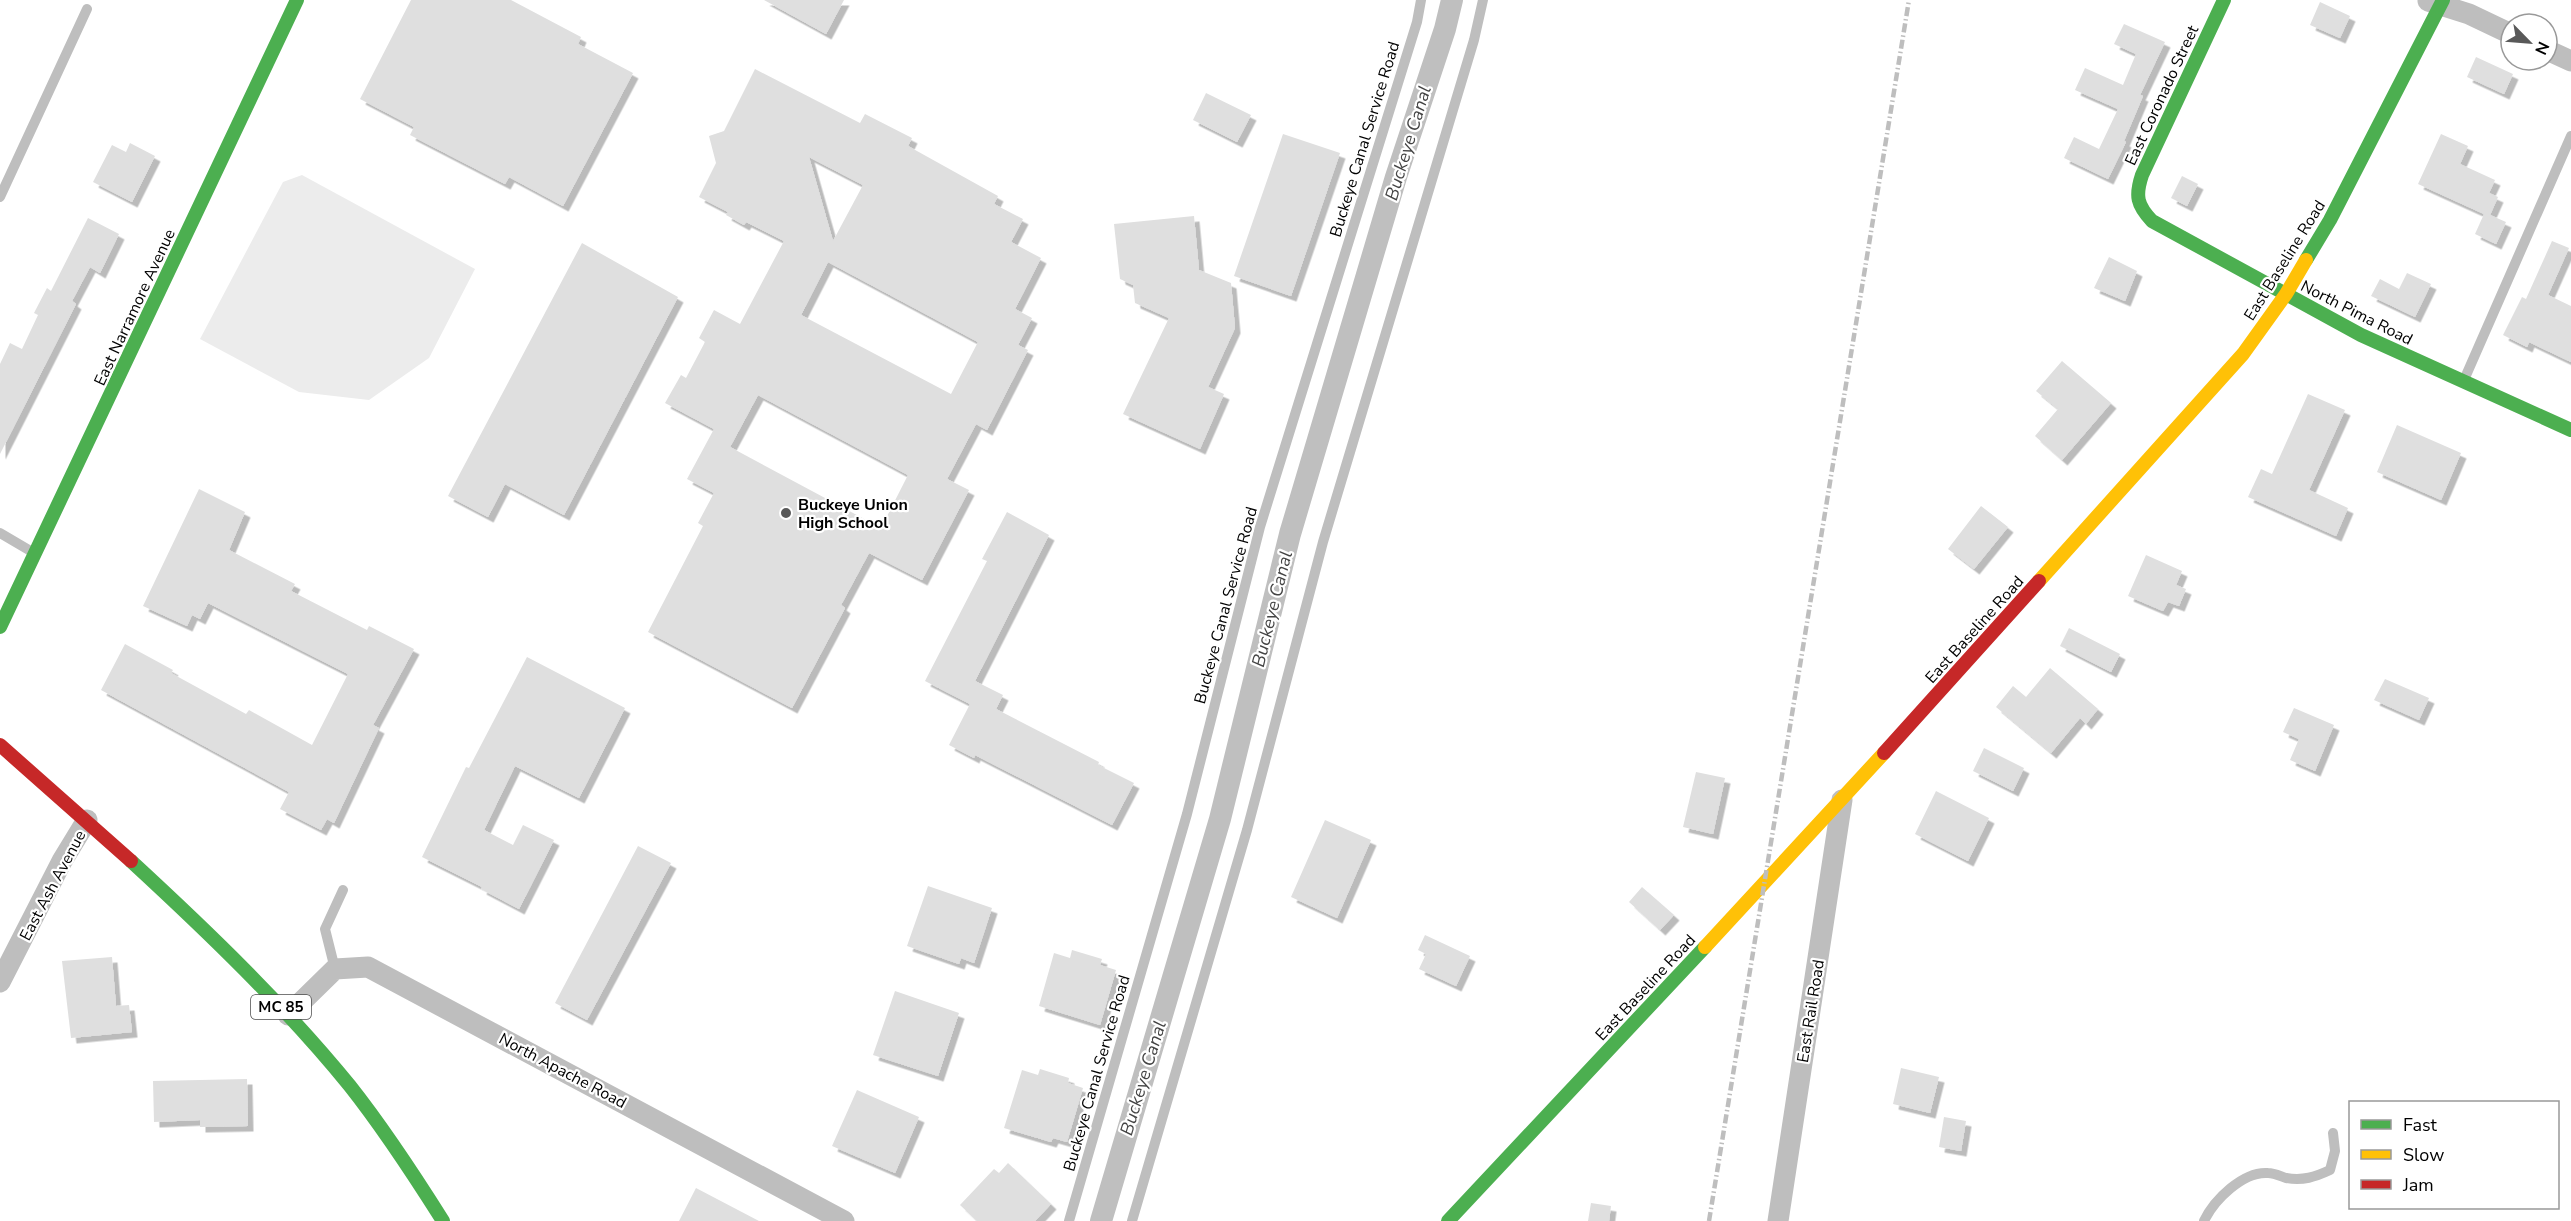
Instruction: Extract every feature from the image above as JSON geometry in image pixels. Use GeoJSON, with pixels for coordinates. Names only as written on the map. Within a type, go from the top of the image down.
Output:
{"type":"FeatureCollection","features":[{"type":"Feature","properties":{"kind":"main road","name":"East Narramore Avenue"},"geometry":{"type":"LineString","coordinates":[[0,627],[297,0]]}},
{"type":"Feature","properties":{"kind":"main road","name":"East Coronado Street"},"geometry":{"type":"LineString","coordinates":[[2138,206],[2135,193],[2142,175],[2224,0]]}},
{"type":"Feature","properties":{"kind":"main road","name":"East Baseline Road"},"geometry":{"type":"LineString","coordinates":[[1448,1221],[1842,800],[2243,354],[2286,294],[2347,189],[2437,2]]}},
{"type":"Feature","properties":{"kind":"main road","name":"North Pima Road"},"geometry":{"type":"LineString","coordinates":[[2138,206],[2152,222],[2361,335],[2571,430]]}},
{"type":"Feature","properties":{"kind":"main road","name":"MC 85"},"geometry":{"type":"LineString","coordinates":[[0,745],[150,876],[258,981],[343,1075],[422,1185],[443,1221]]}},
{"type":"Feature","properties":{"kind":"street"},"geometry":{"type":"LineString","coordinates":[[2437,2],[2499,28]]}},
{"type":"Feature","properties":{"kind":"street","name":"East Rail Road"},"geometry":{"type":"LineString","coordinates":[[1778,1221],[1842,800]]}},
{"type":"Feature","properties":{"kind":"street","name":"East Ash Avenue"},"geometry":{"type":"LineString","coordinates":[[0,982],[62,861],[87,820]]}},
{"type":"Feature","properties":{"kind":"street","name":"North Apache Road"},"geometry":{"type":"LineString","coordinates":[[335,969],[368,966],[844,1221]]}},
{"type":"Feature","properties":{"kind":"street"},"geometry":{"type":"LineString","coordinates":[[288,1015],[335,969]]}},
{"type":"Feature","properties":{"kind":"lane","name":"Buckeye Canal Service Road"},"geometry":{"type":"LineString","coordinates":[[1069,1221],[1187,814],[1260,527],[1417,22],[1421,0]]}},
{"type":"Feature","properties":{"kind":"lane"},"geometry":{"type":"LineString","coordinates":[[1132,1221],[1247,830],[1323,542],[1474,40],[1483,0]]}},
{"type":"Feature","properties":{"kind":"lane"},"geometry":{"type":"LineString","coordinates":[[0,197],[87,9]]}},
{"type":"Feature","properties":{"kind":"lane"},"geometry":{"type":"LineString","coordinates":[[2463,381],[2571,136]]}},
{"type":"Feature","properties":{"kind":"lane"},"geometry":{"type":"LineString","coordinates":[[0,533],[35,554]]}},
{"type":"Feature","properties":{"kind":"lane"},"geometry":{"type":"LineString","coordinates":[[335,969],[325,929],[344,890]]}},
{"type":"Feature","properties":{"kind":"lane"},"geometry":{"type":"LineString","coordinates":[[2204,1221],[2226,1193],[2248,1176],[2267,1173],[2308,1180],[2330,1170],[2335,1151],[2333,1133]]}},
{"type":"Feature","properties":{"kind":"shaded area"},"geometry":{"type":"Polygon","coordinates":[[[302,175],[475,269],[429,358],[369,400],[299,392],[200,339],[283,182],[302,175]]]}},
{"type":"Feature","properties":{"kind":"building"},"geometry":{"type":"Polygon","coordinates":[[[411,0],[511,0],[581,37],[578,44],[633,73],[563,206],[509,177],[505,184],[410,135],[414,127],[360,99],[411,0]]]}},
{"type":"Feature","properties":{"kind":"building"},"geometry":{"type":"Polygon","coordinates":[[[764,0],[844,0],[826,34],[764,0]]]}},
{"type":"Feature","properties":{"kind":"building"},"geometry":{"type":"Polygon","coordinates":[[[2320,2],[2350,16],[2340,38],[2310,25],[2320,2]]]}},
{"type":"Feature","properties":{"kind":"building"},"geometry":{"type":"Polygon","coordinates":[[[2124,24],[2165,42],[2140,95],[2143,96],[2124,141],[2126,142],[2108,179],[2064,158],[2074,137],[2099,149],[2118,109],[2075,90],[2085,68],[2123,85],[2136,54],[2114,44],[2124,24]]]}},
{"type":"Feature","properties":{"kind":"building"},"geometry":{"type":"Polygon","coordinates":[[[2476,57],[2499,68],[2499,72],[2513,74],[2504,94],[2467,77],[2476,57]]]}},
{"type":"Feature","properties":{"kind":"building"},"geometry":{"type":"Polygon","coordinates":[[[755,69],[860,123],[865,114],[912,138],[908,146],[998,196],[994,204],[1023,219],[1011,242],[1041,258],[1015,309],[1032,318],[1018,345],[1028,350],[987,430],[976,424],[947,479],[969,490],[922,580],[869,553],[841,605],[845,608],[792,708],[648,632],[703,526],[698,523],[714,493],[687,479],[714,429],[665,403],[681,375],[686,378],[705,342],[699,338],[714,310],[740,324],[784,241],[746,222],[744,225],[726,215],[728,212],[699,197],[716,163],[709,136],[724,131],[755,69]],[[809,157],[833,241],[863,185],[809,157]],[[828,262],[801,315],[951,394],[978,342],[828,262]],[[758,395],[730,447],[881,528],[908,475],[758,395]]]}},
{"type":"Feature","properties":{"kind":"building"},"geometry":{"type":"Polygon","coordinates":[[[1206,93],[1251,115],[1237,142],[1193,120],[1206,93]]]}},
{"type":"Feature","properties":{"kind":"building"},"geometry":{"type":"Polygon","coordinates":[[[1283,134],[1340,153],[1291,296],[1234,276],[1283,134]]]}},
{"type":"Feature","properties":{"kind":"building"},"geometry":{"type":"Polygon","coordinates":[[[2441,134],[2468,146],[2460,164],[2495,180],[2489,193],[2498,197],[2490,215],[2506,222],[2496,244],[2475,234],[2484,214],[2418,184],[2441,134]]]}},
{"type":"Feature","properties":{"kind":"building"},"geometry":{"type":"Polygon","coordinates":[[[130,143],[155,156],[132,202],[93,182],[112,145],[126,152],[130,143]]]}},
{"type":"Feature","properties":{"kind":"building"},"geometry":{"type":"Polygon","coordinates":[[[2182,176],[2198,184],[2187,206],[2171,198],[2182,176]]]}},
{"type":"Feature","properties":{"kind":"building"},"geometry":{"type":"Polygon","coordinates":[[[1194,216],[1199,270],[1231,283],[1235,328],[1208,387],[1224,394],[1200,449],[1123,414],[1169,318],[1135,303],[1133,285],[1120,279],[1114,224],[1194,216]]]}},
{"type":"Feature","properties":{"kind":"building"},"geometry":{"type":"Polygon","coordinates":[[[88,218],[119,234],[100,273],[90,267],[72,301],[76,304],[0,454],[0,364],[10,343],[22,349],[38,315],[34,313],[47,288],[51,291],[88,218]]]}},
{"type":"Feature","properties":{"kind":"building"},"geometry":{"type":"Polygon","coordinates":[[[2552,241],[2569,248],[2548,295],[2571,306],[2571,362],[2529,342],[2527,347],[2503,335],[2522,297],[2526,299],[2552,241]]]}},
{"type":"Feature","properties":{"kind":"building"},"geometry":{"type":"Polygon","coordinates":[[[582,243],[678,297],[564,515],[505,484],[488,517],[448,496],[582,243]]]}},
{"type":"Feature","properties":{"kind":"building"},"geometry":{"type":"Polygon","coordinates":[[[2109,257],[2137,271],[2125,301],[2094,288],[2109,257]]]}},
{"type":"Feature","properties":{"kind":"building"},"geometry":{"type":"Polygon","coordinates":[[[2407,273],[2431,284],[2415,317],[2371,296],[2380,279],[2399,289],[2407,273]]]}},
{"type":"Feature","properties":{"kind":"building"},"geometry":{"type":"Polygon","coordinates":[[[2062,361],[2111,403],[2062,460],[2035,436],[2058,409],[2036,391],[2062,361]]]}},
{"type":"Feature","properties":{"kind":"building"},"geometry":{"type":"Polygon","coordinates":[[[2308,394],[2345,410],[2309,490],[2348,508],[2336,536],[2248,497],[2261,469],[2272,474],[2308,394]]]}},
{"type":"Feature","properties":{"kind":"building"},"geometry":{"type":"Polygon","coordinates":[[[2397,425],[2461,453],[2441,500],[2377,472],[2397,425]]]}},
{"type":"Feature","properties":{"kind":"building"},"geometry":{"type":"Polygon","coordinates":[[[199,489],[245,512],[229,550],[295,584],[291,591],[367,630],[369,626],[414,649],[373,725],[379,728],[334,823],[327,819],[321,830],[280,809],[289,792],[101,690],[125,644],[173,670],[171,673],[246,714],[249,710],[312,745],[348,674],[208,603],[200,619],[192,615],[187,626],[143,606],[199,489]]]}},
{"type":"Feature","properties":{"kind":"building"},"geometry":{"type":"Polygon","coordinates":[[[1981,506],[2008,527],[1974,569],[1948,549],[1981,506]]]}},
{"type":"Feature","properties":{"kind":"building"},"geometry":{"type":"Polygon","coordinates":[[[1007,512],[1049,535],[975,681],[1003,695],[996,709],[1099,762],[1098,765],[1134,783],[1112,825],[975,755],[974,758],[949,745],[970,704],[925,681],[987,561],[982,559],[1007,512]]]}},
{"type":"Feature","properties":{"kind":"building"},"geometry":{"type":"Polygon","coordinates":[[[2146,555],[2182,571],[2176,585],[2186,589],[2179,606],[2168,602],[2163,611],[2128,596],[2146,555]]]}},
{"type":"Feature","properties":{"kind":"building"},"geometry":{"type":"Polygon","coordinates":[[[2069,628],[2120,654],[2111,672],[2060,646],[2069,628]]]}},
{"type":"Feature","properties":{"kind":"building"},"geometry":{"type":"Polygon","coordinates":[[[527,657],[625,708],[579,798],[515,766],[484,830],[513,845],[523,825],[554,840],[519,909],[481,889],[482,887],[422,857],[466,767],[469,768],[527,657]]]}},
{"type":"Feature","properties":{"kind":"building"},"geometry":{"type":"Polygon","coordinates":[[[2050,668],[2098,709],[2086,724],[2080,718],[2051,753],[1996,707],[2013,686],[2026,697],[2050,668]]]}},
{"type":"Feature","properties":{"kind":"building"},"geometry":{"type":"Polygon","coordinates":[[[2385,679],[2429,698],[2419,720],[2374,700],[2385,679]]]}},
{"type":"Feature","properties":{"kind":"building"},"geometry":{"type":"Polygon","coordinates":[[[2294,708],[2334,725],[2315,771],[2290,760],[2299,739],[2283,732],[2294,708]]]}},
{"type":"Feature","properties":{"kind":"building"},"geometry":{"type":"Polygon","coordinates":[[[1984,748],[2024,768],[2013,791],[1973,771],[1984,748]]]}},
{"type":"Feature","properties":{"kind":"building"},"geometry":{"type":"Polygon","coordinates":[[[1696,772],[1725,778],[1713,834],[1683,827],[1696,772]]]}},
{"type":"Feature","properties":{"kind":"building"},"geometry":{"type":"Polygon","coordinates":[[[1936,791],[1989,818],[1968,861],[1915,834],[1936,791]]]}},
{"type":"Feature","properties":{"kind":"building"},"geometry":{"type":"Polygon","coordinates":[[[1325,820],[1371,840],[1337,918],[1291,897],[1325,820]]]}},
{"type":"Feature","properties":{"kind":"building"},"geometry":{"type":"Polygon","coordinates":[[[638,846],[671,863],[587,1020],[555,1003],[638,846]]]}},
{"type":"Feature","properties":{"kind":"building"},"geometry":{"type":"Polygon","coordinates":[[[928,886],[992,908],[974,963],[961,958],[959,964],[907,946],[928,886]]]}},
{"type":"Feature","properties":{"kind":"building"},"geometry":{"type":"Polygon","coordinates":[[[1642,887],[1674,915],[1660,930],[1629,902],[1642,887]]]}},
{"type":"Feature","properties":{"kind":"building"},"geometry":{"type":"Polygon","coordinates":[[[1425,935],[1470,956],[1456,986],[1419,969],[1426,954],[1418,950],[1425,935]]]}},
{"type":"Feature","properties":{"kind":"building"},"geometry":{"type":"Polygon","coordinates":[[[1072,950],[1102,959],[1100,965],[1116,970],[1100,1025],[1039,1006],[1054,953],[1070,958],[1072,950]]]}},
{"type":"Feature","properties":{"kind":"building"},"geometry":{"type":"Polygon","coordinates":[[[112,957],[116,1006],[129,1005],[132,1032],[71,1038],[62,961],[112,957]]]}},
{"type":"Feature","properties":{"kind":"building"},"geometry":{"type":"Polygon","coordinates":[[[895,991],[959,1013],[938,1076],[873,1055],[895,991]]]}},
{"type":"Feature","properties":{"kind":"building"},"geometry":{"type":"Polygon","coordinates":[[[1901,1068],[1939,1077],[1930,1113],[1893,1104],[1901,1068]]]}},
{"type":"Feature","properties":{"kind":"building"},"geometry":{"type":"Polygon","coordinates":[[[1040,1069],[1069,1078],[1068,1083],[1083,1088],[1067,1142],[1053,1138],[1051,1142],[1004,1128],[1022,1070],[1038,1075],[1040,1069]]]}},
{"type":"Feature","properties":{"kind":"building"},"geometry":{"type":"Polygon","coordinates":[[[247,1079],[248,1126],[200,1127],[200,1120],[154,1122],[153,1081],[247,1079]]]}},
{"type":"Feature","properties":{"kind":"building"},"geometry":{"type":"Polygon","coordinates":[[[857,1090],[919,1117],[895,1173],[832,1146],[857,1090]]]}},
{"type":"Feature","properties":{"kind":"building"},"geometry":{"type":"Polygon","coordinates":[[[1944,1117],[1966,1121],[1961,1151],[1939,1147],[1944,1117]]]}},
{"type":"Feature","properties":{"kind":"building"},"geometry":{"type":"Polygon","coordinates":[[[1008,1163],[1051,1204],[1035,1221],[977,1221],[960,1205],[994,1169],[999,1173],[1008,1163]]]}},
{"type":"Feature","properties":{"kind":"building"},"geometry":{"type":"Polygon","coordinates":[[[696,1188],[759,1221],[679,1221],[696,1188]]]}},
{"type":"Feature","properties":{"kind":"building"},"geometry":{"type":"Polygon","coordinates":[[[1591,1203],[1611,1206],[1609,1221],[1588,1221],[1591,1203]]]}},
{"type":"Feature","properties":{"kind":"waterway","name":"Buckeye Canal"},"geometry":{"type":"LineString","coordinates":[[1101,1221],[1220,819],[1290,534],[1396,177],[1445,29],[1452,0]]}},
{"type":"Feature","properties":{"kind":"railway"},"geometry":{"type":"LineString","coordinates":[[1709,1221],[1909,0]]}},
{"type":"Feature","properties":{"kind":"traffic: fast"},"geometry":{"type":"LineString","coordinates":[[0,627],[297,0]]}},
{"type":"Feature","properties":{"kind":"traffic: fast"},"geometry":{"type":"LineString","coordinates":[[2224,0],[2142,175],[2138,195],[2140,205],[2147,215],[2152,221],[2361,335],[2571,430]]}},
{"type":"Feature","properties":{"kind":"traffic: fast"},"geometry":{"type":"LineString","coordinates":[[2306,260],[2330,220],[2443,0]]}},
{"type":"Feature","properties":{"kind":"traffic: fast"},"geometry":{"type":"LineString","coordinates":[[131,861],[245,970],[325,1056],[375,1119],[443,1221]]}},
{"type":"Feature","properties":{"kind":"traffic: fast"},"geometry":{"type":"LineString","coordinates":[[1448,1221],[1705,947]]}},
{"type":"Feature","properties":{"kind":"traffic: slow"},"geometry":{"type":"LineString","coordinates":[[2039,581],[2243,354],[2286,294],[2306,260]]}},
{"type":"Feature","properties":{"kind":"traffic: slow"},"geometry":{"type":"LineString","coordinates":[[1705,947],[1884,753]]}},
{"type":"Feature","properties":{"kind":"traffic: jam"},"geometry":{"type":"LineString","coordinates":[[1884,753],[2039,581]]}},
{"type":"Feature","properties":{"kind":"traffic: jam"},"geometry":{"type":"LineString","coordinates":[[0,745],[131,861]]}},
{"type":"Feature","properties":{"kind":"place","name":"Buckeye Union High School"},"geometry":{"type":"Point","coordinates":[786,513]}}]}
